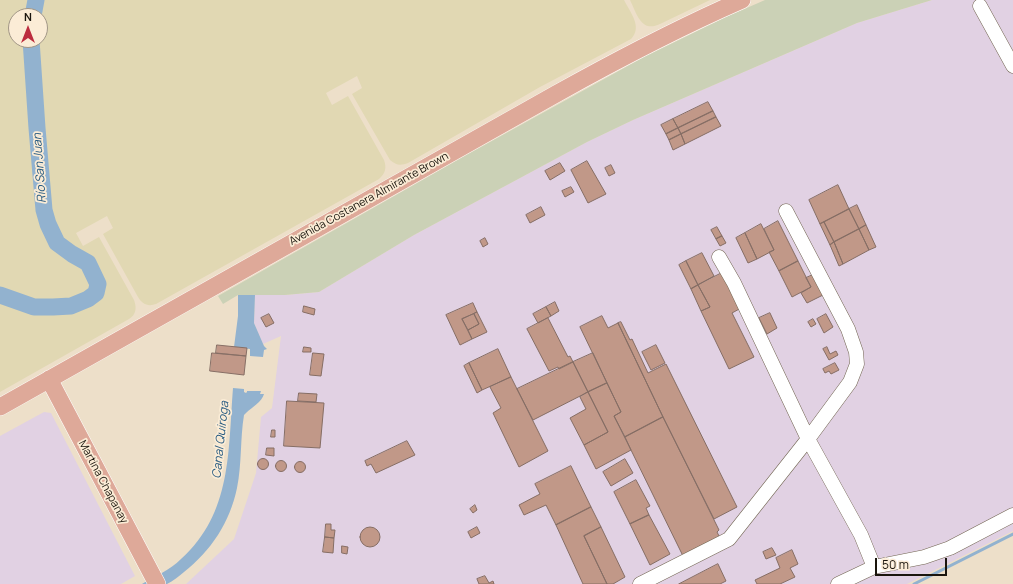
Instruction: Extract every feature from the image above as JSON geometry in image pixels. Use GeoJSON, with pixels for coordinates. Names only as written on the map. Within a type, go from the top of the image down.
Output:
{"type":"FeatureCollection","features":[{"type":"Feature","properties":{"kind":"main road","name":"Avenida Costanera Almirante Brown"},"geometry":{"type":"LineString","coordinates":[[0,407],[562,90],[646,46],[742,0]]}},
{"type":"Feature","properties":{"kind":"main road","name":"Martina Chapanay"},"geometry":{"type":"LineString","coordinates":[[49,379],[154,580]]}},
{"type":"Feature","properties":{"kind":"lane"},"geometry":{"type":"LineString","coordinates":[[980,6],[1013,66]]}},
{"type":"Feature","properties":{"kind":"lane"},"geometry":{"type":"LineString","coordinates":[[640,584],[729,540],[808,439],[850,382],[857,364],[856,352],[848,329],[786,211]]}},
{"type":"Feature","properties":{"kind":"lane"},"geometry":{"type":"LineString","coordinates":[[719,258],[734,284],[808,439],[861,535],[874,567]]}},
{"type":"Feature","properties":{"kind":"lane"},"geometry":{"type":"LineString","coordinates":[[838,584],[874,567],[924,557],[950,548],[1013,515]]}},
{"type":"Feature","properties":{"kind":"shaded area"},"geometry":{"type":"Polygon","coordinates":[[[932,0],[1013,0],[1013,531],[907,584],[186,584],[234,539],[256,473],[261,417],[272,408],[281,336],[263,344],[254,323],[255,295],[285,295],[319,292],[414,235],[587,142],[633,120],[857,23],[932,0]]]}},
{"type":"Feature","properties":{"kind":"shaded area"},"geometry":{"type":"Polygon","coordinates":[[[44,412],[51,413],[135,576],[121,584],[0,584],[0,436],[44,412]]]}},
{"type":"Feature","properties":{"kind":"green space"},"geometry":{"type":"Polygon","coordinates":[[[765,0],[932,0],[857,23],[633,120],[587,142],[414,235],[319,292],[285,295],[238,295],[223,304],[218,296],[470,153],[644,57],[726,17],[765,0]]]}},
{"type":"Feature","properties":{"kind":"sand"},"geometry":{"type":"Polygon","coordinates":[[[0,0],[624,0],[636,25],[636,30],[631,39],[540,87],[405,164],[400,165],[390,160],[352,94],[362,88],[357,76],[326,93],[332,105],[348,96],[384,160],[385,171],[383,175],[379,179],[156,304],[146,304],[138,297],[103,234],[113,228],[107,216],[76,233],[83,246],[99,237],[134,300],[136,308],[129,319],[0,392],[0,0]]]}},
{"type":"Feature","properties":{"kind":"sand"},"geometry":{"type":"Polygon","coordinates":[[[630,0],[710,0],[660,24],[648,26],[640,21],[630,0]]]}},
{"type":"Feature","properties":{"kind":"water"},"geometry":{"type":"Polygon","coordinates":[[[238,295],[255,295],[254,323],[264,346],[267,349],[264,350],[263,357],[250,356],[250,349],[234,347],[238,316],[238,295]]]}},
{"type":"Feature","properties":{"kind":"water"},"geometry":{"type":"Polygon","coordinates":[[[233,388],[244,389],[244,392],[246,393],[247,391],[261,391],[260,394],[264,394],[259,402],[244,415],[240,470],[230,513],[211,545],[194,564],[167,584],[142,584],[177,563],[198,541],[210,522],[219,501],[228,458],[233,388]]]}},
{"type":"Feature","properties":{"kind":"building"},"geometry":{"type":"Polygon","coordinates":[[[708,102],[713,111],[678,128],[673,119],[708,102]]]}},
{"type":"Feature","properties":{"kind":"building"},"geometry":{"type":"Polygon","coordinates":[[[713,111],[716,117],[681,134],[678,128],[713,111]]]}},
{"type":"Feature","properties":{"kind":"building"},"geometry":{"type":"Polygon","coordinates":[[[716,117],[721,126],[685,144],[681,134],[716,117]]]}},
{"type":"Feature","properties":{"kind":"building"},"geometry":{"type":"Polygon","coordinates":[[[673,119],[678,128],[666,134],[661,125],[673,119]]]}},
{"type":"Feature","properties":{"kind":"building"},"geometry":{"type":"Polygon","coordinates":[[[678,128],[681,134],[669,140],[666,134],[678,128]]]}},
{"type":"Feature","properties":{"kind":"building"},"geometry":{"type":"Polygon","coordinates":[[[681,134],[685,144],[673,150],[669,140],[681,134]]]}},
{"type":"Feature","properties":{"kind":"building"},"geometry":{"type":"Polygon","coordinates":[[[587,161],[606,194],[588,203],[571,170],[587,161]]]}},
{"type":"Feature","properties":{"kind":"building"},"geometry":{"type":"Polygon","coordinates":[[[560,163],[565,171],[550,180],[545,171],[560,163]]]}},
{"type":"Feature","properties":{"kind":"building"},"geometry":{"type":"Polygon","coordinates":[[[611,165],[615,173],[609,176],[605,168],[611,165]]]}},
{"type":"Feature","properties":{"kind":"building"},"geometry":{"type":"Polygon","coordinates":[[[838,185],[849,209],[820,224],[809,200],[838,185]]]}},
{"type":"Feature","properties":{"kind":"building"},"geometry":{"type":"Polygon","coordinates":[[[571,187],[574,192],[565,197],[562,191],[571,187]]]}},
{"type":"Feature","properties":{"kind":"building"},"geometry":{"type":"Polygon","coordinates":[[[857,205],[866,225],[859,229],[849,209],[857,205]]]}},
{"type":"Feature","properties":{"kind":"building"},"geometry":{"type":"Polygon","coordinates":[[[541,207],[545,215],[530,223],[526,215],[541,207]]]}},
{"type":"Feature","properties":{"kind":"building"},"geometry":{"type":"Polygon","coordinates":[[[849,209],[859,229],[834,242],[824,222],[849,209]]]}},
{"type":"Feature","properties":{"kind":"building"},"geometry":{"type":"Polygon","coordinates":[[[778,221],[798,261],[779,271],[769,252],[774,250],[764,229],[778,221]]]}},
{"type":"Feature","properties":{"kind":"building"},"geometry":{"type":"Polygon","coordinates":[[[824,222],[834,242],[830,245],[820,224],[824,222]]]}},
{"type":"Feature","properties":{"kind":"building"},"geometry":{"type":"Polygon","coordinates":[[[761,224],[774,250],[757,259],[745,233],[761,224]]]}},
{"type":"Feature","properties":{"kind":"building"},"geometry":{"type":"Polygon","coordinates":[[[866,225],[876,247],[869,250],[859,229],[866,225]]]}},
{"type":"Feature","properties":{"kind":"building"},"geometry":{"type":"Polygon","coordinates":[[[717,227],[722,236],[716,239],[711,230],[717,227]]]}},
{"type":"Feature","properties":{"kind":"building"},"geometry":{"type":"Polygon","coordinates":[[[859,229],[869,250],[843,264],[834,242],[859,229]]]}},
{"type":"Feature","properties":{"kind":"building"},"geometry":{"type":"Polygon","coordinates":[[[745,233],[757,259],[748,263],[736,238],[745,233]]]}},
{"type":"Feature","properties":{"kind":"building"},"geometry":{"type":"Polygon","coordinates":[[[722,236],[726,243],[720,246],[716,239],[722,236]]]}},
{"type":"Feature","properties":{"kind":"building"},"geometry":{"type":"Polygon","coordinates":[[[485,238],[488,244],[483,247],[480,241],[485,238]]]}},
{"type":"Feature","properties":{"kind":"building"},"geometry":{"type":"Polygon","coordinates":[[[834,242],[843,264],[839,266],[830,245],[834,242]]]}},
{"type":"Feature","properties":{"kind":"building"},"geometry":{"type":"Polygon","coordinates":[[[702,253],[714,276],[698,285],[686,261],[702,253]]]}},
{"type":"Feature","properties":{"kind":"building"},"geometry":{"type":"Polygon","coordinates":[[[686,261],[698,285],[691,289],[679,265],[686,261]]]}},
{"type":"Feature","properties":{"kind":"building"},"geometry":{"type":"Polygon","coordinates":[[[798,261],[811,287],[792,297],[779,271],[798,261]]]}},
{"type":"Feature","properties":{"kind":"building"},"geometry":{"type":"Polygon","coordinates":[[[722,273],[741,308],[732,313],[754,357],[729,369],[701,311],[710,307],[698,285],[722,273]]]}},
{"type":"Feature","properties":{"kind":"building"},"geometry":{"type":"Polygon","coordinates":[[[815,274],[825,294],[807,303],[801,293],[811,287],[806,278],[815,274]]]}},
{"type":"Feature","properties":{"kind":"building"},"geometry":{"type":"Polygon","coordinates":[[[698,285],[710,307],[701,311],[691,289],[698,285]]]}},
{"type":"Feature","properties":{"kind":"building"},"geometry":{"type":"Polygon","coordinates":[[[555,302],[559,311],[551,316],[546,307],[555,302]]]}},
{"type":"Feature","properties":{"kind":"building"},"geometry":{"type":"Polygon","coordinates":[[[473,303],[477,312],[462,319],[472,339],[460,345],[446,315],[473,303]]]}},
{"type":"Feature","properties":{"kind":"building"},"geometry":{"type":"Polygon","coordinates":[[[304,306],[315,309],[314,315],[303,312],[304,306]]]}},
{"type":"Feature","properties":{"kind":"building"},"geometry":{"type":"Polygon","coordinates":[[[546,307],[551,316],[538,323],[533,314],[546,307]]]}},
{"type":"Feature","properties":{"kind":"building"},"geometry":{"type":"Polygon","coordinates":[[[477,312],[487,332],[472,339],[468,330],[479,324],[474,314],[477,312]]]}},
{"type":"Feature","properties":{"kind":"building"},"geometry":{"type":"Polygon","coordinates":[[[770,313],[777,328],[767,334],[759,318],[770,313]]]}},
{"type":"Feature","properties":{"kind":"building"},"geometry":{"type":"Polygon","coordinates":[[[269,314],[274,323],[266,327],[261,318],[269,314]]]}},
{"type":"Feature","properties":{"kind":"building"},"geometry":{"type":"Polygon","coordinates":[[[474,314],[479,324],[468,330],[462,319],[474,314]]]}},
{"type":"Feature","properties":{"kind":"building"},"geometry":{"type":"Polygon","coordinates":[[[826,314],[833,327],[824,333],[817,319],[826,314]]]}},
{"type":"Feature","properties":{"kind":"building"},"geometry":{"type":"Polygon","coordinates":[[[602,316],[608,328],[618,323],[663,417],[625,437],[614,416],[621,412],[580,327],[602,316]]]}},
{"type":"Feature","properties":{"kind":"building"},"geometry":{"type":"Polygon","coordinates":[[[548,318],[568,357],[570,356],[573,362],[559,369],[558,367],[549,371],[527,329],[548,318]]]}},
{"type":"Feature","properties":{"kind":"building"},"geometry":{"type":"Polygon","coordinates":[[[813,319],[816,324],[811,327],[808,322],[813,319]]]}},
{"type":"Feature","properties":{"kind":"building"},"geometry":{"type":"Polygon","coordinates":[[[621,322],[630,340],[632,339],[648,373],[666,364],[737,507],[714,519],[618,323],[621,322]]]}},
{"type":"Feature","properties":{"kind":"building"},"geometry":{"type":"Polygon","coordinates":[[[217,345],[247,348],[246,356],[216,353],[217,345]]]}},
{"type":"Feature","properties":{"kind":"building"},"geometry":{"type":"Polygon","coordinates":[[[656,345],[665,363],[651,370],[642,352],[656,345]]]}},
{"type":"Feature","properties":{"kind":"building"},"geometry":{"type":"Polygon","coordinates":[[[304,347],[311,348],[311,352],[303,352],[304,347]]]}},
{"type":"Feature","properties":{"kind":"building"},"geometry":{"type":"Polygon","coordinates":[[[827,347],[830,354],[836,351],[838,355],[829,360],[823,349],[827,347]]]}},
{"type":"Feature","properties":{"kind":"building"},"geometry":{"type":"Polygon","coordinates":[[[498,349],[511,377],[482,390],[469,363],[498,349]]]}},
{"type":"Feature","properties":{"kind":"building"},"geometry":{"type":"Polygon","coordinates":[[[212,353],[246,356],[244,375],[210,371],[212,353]]]}},
{"type":"Feature","properties":{"kind":"building"},"geometry":{"type":"Polygon","coordinates":[[[313,353],[324,354],[321,376],[310,375],[313,353]]]}},
{"type":"Feature","properties":{"kind":"building"},"geometry":{"type":"Polygon","coordinates":[[[593,353],[607,383],[588,392],[573,362],[593,353]]]}},
{"type":"Feature","properties":{"kind":"building"},"geometry":{"type":"Polygon","coordinates":[[[573,362],[588,392],[533,420],[517,389],[573,362]]]}},
{"type":"Feature","properties":{"kind":"building"},"geometry":{"type":"Polygon","coordinates":[[[469,363],[482,390],[477,393],[464,366],[469,363]]]}},
{"type":"Feature","properties":{"kind":"building"},"geometry":{"type":"Polygon","coordinates":[[[835,363],[839,370],[831,374],[829,371],[825,373],[823,369],[835,363]]]}},
{"type":"Feature","properties":{"kind":"building"},"geometry":{"type":"Polygon","coordinates":[[[511,377],[548,451],[519,467],[493,413],[501,408],[490,387],[511,377]]]}},
{"type":"Feature","properties":{"kind":"building"},"geometry":{"type":"Polygon","coordinates":[[[607,383],[621,412],[614,416],[631,450],[596,469],[584,445],[608,432],[588,392],[607,383]]]}},
{"type":"Feature","properties":{"kind":"building"},"geometry":{"type":"Polygon","coordinates":[[[588,392],[608,432],[584,445],[570,418],[586,409],[580,397],[588,392]]]}},
{"type":"Feature","properties":{"kind":"building"},"geometry":{"type":"Polygon","coordinates":[[[299,393],[317,394],[316,402],[298,401],[299,393]]]}},
{"type":"Feature","properties":{"kind":"building"},"geometry":{"type":"Polygon","coordinates":[[[287,401],[324,403],[320,448],[284,446],[287,401]]]}},
{"type":"Feature","properties":{"kind":"building"},"geometry":{"type":"Polygon","coordinates":[[[663,417],[719,530],[717,532],[720,538],[683,556],[625,437],[663,417]]]}},
{"type":"Feature","properties":{"kind":"building"},"geometry":{"type":"Polygon","coordinates":[[[272,430],[275,430],[275,437],[271,437],[272,430]]]}},
{"type":"Feature","properties":{"kind":"building"},"geometry":{"type":"Polygon","coordinates":[[[407,441],[415,455],[376,473],[371,464],[367,466],[365,461],[407,441]]]}},
{"type":"Feature","properties":{"kind":"building"},"geometry":{"type":"Polygon","coordinates":[[[267,448],[274,448],[274,456],[266,455],[267,448]]]}},
{"type":"Feature","properties":{"kind":"building"},"geometry":{"type":"Polygon","coordinates":[[[261,459],[265,459],[267,460],[267,468],[261,469],[258,466],[258,462],[261,459]]]}},
{"type":"Feature","properties":{"kind":"building"},"geometry":{"type":"Polygon","coordinates":[[[625,459],[633,473],[611,486],[603,472],[625,459]]]}},
{"type":"Feature","properties":{"kind":"building"},"geometry":{"type":"Polygon","coordinates":[[[279,461],[283,461],[285,462],[285,470],[279,471],[276,468],[276,464],[279,461]]]}},
{"type":"Feature","properties":{"kind":"building"},"geometry":{"type":"Polygon","coordinates":[[[298,462],[302,462],[304,463],[304,471],[298,472],[295,469],[295,465],[298,462]]]}},
{"type":"Feature","properties":{"kind":"building"},"geometry":{"type":"Polygon","coordinates":[[[571,466],[591,507],[556,525],[546,505],[524,515],[519,505],[540,494],[535,484],[571,466]]]}},
{"type":"Feature","properties":{"kind":"building"},"geometry":{"type":"Polygon","coordinates":[[[636,480],[650,506],[646,508],[649,515],[630,524],[614,492],[636,480]]]}},
{"type":"Feature","properties":{"kind":"building"},"geometry":{"type":"Polygon","coordinates":[[[475,505],[477,510],[473,513],[470,509],[475,505]]]}},
{"type":"Feature","properties":{"kind":"building"},"geometry":{"type":"Polygon","coordinates":[[[591,507],[601,527],[584,536],[607,584],[583,584],[556,525],[591,507]]]}},
{"type":"Feature","properties":{"kind":"building"},"geometry":{"type":"Polygon","coordinates":[[[649,515],[670,554],[650,565],[630,524],[649,515]]]}},
{"type":"Feature","properties":{"kind":"building"},"geometry":{"type":"Polygon","coordinates":[[[326,524],[331,524],[331,530],[335,530],[334,538],[325,537],[326,524]]]}},
{"type":"Feature","properties":{"kind":"building"},"geometry":{"type":"Polygon","coordinates":[[[370,527],[377,530],[380,537],[377,544],[370,547],[363,544],[360,537],[363,530],[370,527]]]}},
{"type":"Feature","properties":{"kind":"building"},"geometry":{"type":"Polygon","coordinates":[[[477,527],[480,533],[471,538],[468,532],[477,527]]]}},
{"type":"Feature","properties":{"kind":"building"},"geometry":{"type":"Polygon","coordinates":[[[601,527],[625,577],[613,584],[607,584],[584,536],[601,527]]]}},
{"type":"Feature","properties":{"kind":"building"},"geometry":{"type":"Polygon","coordinates":[[[325,537],[334,538],[333,553],[323,552],[325,537]]]}},
{"type":"Feature","properties":{"kind":"building"},"geometry":{"type":"Polygon","coordinates":[[[342,546],[348,547],[347,554],[342,553],[342,546]]]}},
{"type":"Feature","properties":{"kind":"building"},"geometry":{"type":"Polygon","coordinates":[[[772,548],[776,555],[766,559],[763,552],[772,548]]]}},
{"type":"Feature","properties":{"kind":"building"},"geometry":{"type":"Polygon","coordinates":[[[792,550],[798,564],[790,568],[795,577],[780,584],[757,584],[755,580],[780,568],[776,558],[792,550]]]}},
{"type":"Feature","properties":{"kind":"building"},"geometry":{"type":"Polygon","coordinates":[[[718,564],[726,581],[720,584],[679,584],[718,564]]]}},
{"type":"Feature","properties":{"kind":"building"},"geometry":{"type":"Polygon","coordinates":[[[485,576],[489,583],[493,581],[494,584],[479,584],[477,579],[485,576]]]}},
{"type":"Feature","properties":{"kind":"waterway","name":"Río San Juan"},"geometry":{"type":"LineString","coordinates":[[34,8],[36,0]]}},
{"type":"Feature","properties":{"kind":"waterway","name":"Río San Juan"},"geometry":{"type":"LineString","coordinates":[[0,295],[34,307],[71,306],[88,299],[96,293],[98,284],[88,263],[57,243],[48,224],[44,210],[32,48]]}},
{"type":"Feature","properties":{"kind":"waterway"},"geometry":{"type":"LineString","coordinates":[[914,584],[1013,534]]}},
{"type":"Feature","properties":{"kind":"water label","name":"Canal Quiroga"},"geometry":{"type":"Point","coordinates":[221,440]}}]}
